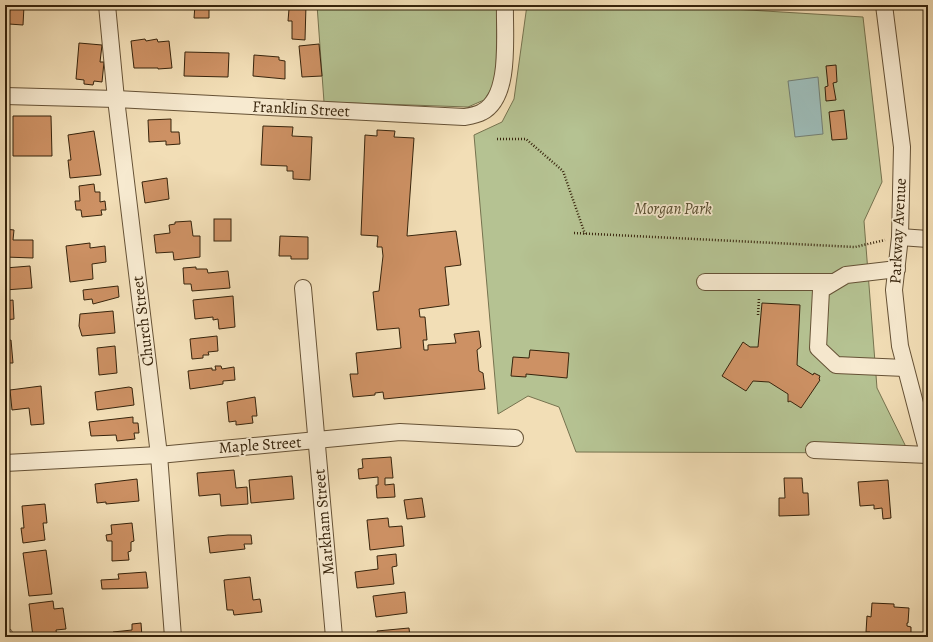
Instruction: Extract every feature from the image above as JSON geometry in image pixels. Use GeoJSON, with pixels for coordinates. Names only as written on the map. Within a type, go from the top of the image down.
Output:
{"type":"FeatureCollection","features":[{"type":"Feature","properties":{"kind":"street","name":"Church Street"},"geometry":{"type":"LineString","coordinates":[[107,5],[116,99],[160,455],[173,637]]}},
{"type":"Feature","properties":{"kind":"street","name":"Franklin Street"},"geometry":{"type":"LineString","coordinates":[[5,96],[116,99],[464,117],[482,112],[491,104],[499,92],[504,69],[505,5]]}},
{"type":"Feature","properties":{"kind":"street","name":"Parkway Avenue"},"geometry":{"type":"LineString","coordinates":[[884,5],[902,147],[900,237],[894,290],[900,346],[928,454]]}},
{"type":"Feature","properties":{"kind":"street"},"geometry":{"type":"LineString","coordinates":[[900,237],[928,239]]}},
{"type":"Feature","properties":{"kind":"street"},"geometry":{"type":"LineString","coordinates":[[897,269],[846,275],[821,290],[818,348],[836,365],[905,368]]}},
{"type":"Feature","properties":{"kind":"street"},"geometry":{"type":"LineString","coordinates":[[705,282],[833,282]]}},
{"type":"Feature","properties":{"kind":"street","name":"Markham Street"},"geometry":{"type":"LineString","coordinates":[[303,288],[334,637]]}},
{"type":"Feature","properties":{"kind":"street","name":"Maple Street"},"geometry":{"type":"LineString","coordinates":[[5,463],[160,455],[400,432],[515,438]]}},
{"type":"Feature","properties":{"kind":"street"},"geometry":{"type":"LineString","coordinates":[[814,450],[928,454]]}},
{"type":"Feature","properties":{"kind":"path"},"geometry":{"type":"LineString","coordinates":[[497,140],[526,139],[563,171],[585,234]]}},
{"type":"Feature","properties":{"kind":"path"},"geometry":{"type":"LineString","coordinates":[[574,234],[855,247],[900,237]]}},
{"type":"Feature","properties":{"kind":"green space"},"geometry":{"type":"Polygon","coordinates":[[[317,5],[497,5],[496,82],[484,100],[468,107],[324,102],[317,5]]]}},
{"type":"Feature","properties":{"kind":"green space","name":"Morgan Park"},"geometry":{"type":"Polygon","coordinates":[[[527,5],[667,5],[863,17],[882,182],[864,221],[877,388],[909,453],[576,452],[559,407],[528,396],[498,414],[474,135],[502,122],[514,99],[527,5]]]}},
{"type":"Feature","properties":{"kind":"water"},"geometry":{"type":"Polygon","coordinates":[[[818,77],[823,134],[795,137],[788,81],[818,77]]]}},
{"type":"Feature","properties":{"kind":"building"},"geometry":{"type":"Polygon","coordinates":[[[10,5],[32,5],[32,7],[24,6],[23,25],[9,24],[10,5]]]}},
{"type":"Feature","properties":{"kind":"building"},"geometry":{"type":"Polygon","coordinates":[[[195,5],[209,5],[209,18],[194,18],[195,5]]]}},
{"type":"Feature","properties":{"kind":"building"},"geometry":{"type":"Polygon","coordinates":[[[278,5],[306,5],[305,40],[292,39],[292,21],[288,21],[289,9],[277,9],[278,5]]]}},
{"type":"Feature","properties":{"kind":"building"},"geometry":{"type":"Polygon","coordinates":[[[145,39],[146,41],[157,39],[158,42],[169,41],[172,68],[134,68],[131,41],[145,39]]]}},
{"type":"Feature","properties":{"kind":"building"},"geometry":{"type":"Polygon","coordinates":[[[79,43],[102,45],[100,62],[104,62],[102,82],[94,81],[93,85],[84,84],[84,80],[76,79],[79,43]]]}},
{"type":"Feature","properties":{"kind":"building"},"geometry":{"type":"Polygon","coordinates":[[[319,44],[322,76],[302,77],[299,46],[319,44]]]}},
{"type":"Feature","properties":{"kind":"building"},"geometry":{"type":"Polygon","coordinates":[[[185,52],[229,53],[228,77],[184,76],[185,52]]]}},
{"type":"Feature","properties":{"kind":"building"},"geometry":{"type":"Polygon","coordinates":[[[254,55],[279,57],[279,60],[285,61],[285,79],[253,76],[254,55]]]}},
{"type":"Feature","properties":{"kind":"building"},"geometry":{"type":"Polygon","coordinates":[[[836,65],[837,82],[833,83],[836,100],[826,101],[825,87],[828,86],[826,66],[836,65]]]}},
{"type":"Feature","properties":{"kind":"building"},"geometry":{"type":"Polygon","coordinates":[[[844,110],[847,139],[832,140],[829,112],[844,110]]]}},
{"type":"Feature","properties":{"kind":"building"},"geometry":{"type":"Polygon","coordinates":[[[13,116],[51,116],[52,156],[13,156],[13,116]]]}},
{"type":"Feature","properties":{"kind":"building"},"geometry":{"type":"Polygon","coordinates":[[[171,119],[171,132],[179,132],[180,144],[166,145],[166,141],[149,142],[148,120],[171,119]]]}},
{"type":"Feature","properties":{"kind":"building"},"geometry":{"type":"Polygon","coordinates":[[[263,126],[293,127],[292,136],[312,137],[310,180],[293,179],[293,171],[287,171],[287,166],[261,165],[263,126]]]}},
{"type":"Feature","properties":{"kind":"building"},"geometry":{"type":"Polygon","coordinates":[[[377,130],[395,131],[394,137],[414,138],[407,236],[456,231],[461,265],[445,267],[449,305],[419,309],[420,317],[425,317],[427,340],[423,340],[424,350],[428,350],[428,345],[456,343],[454,334],[479,331],[481,347],[477,350],[479,371],[483,373],[485,389],[384,399],[383,392],[375,393],[375,395],[353,397],[350,374],[358,374],[356,353],[401,348],[399,328],[377,330],[373,292],[379,291],[383,256],[382,247],[377,247],[378,236],[361,235],[365,135],[377,136],[377,130]]]}},
{"type":"Feature","properties":{"kind":"building"},"geometry":{"type":"Polygon","coordinates":[[[94,131],[101,175],[70,178],[68,160],[71,160],[68,135],[94,131]]]}},
{"type":"Feature","properties":{"kind":"building"},"geometry":{"type":"Polygon","coordinates":[[[167,178],[169,199],[145,203],[142,182],[167,178]]]}},
{"type":"Feature","properties":{"kind":"building"},"geometry":{"type":"Polygon","coordinates":[[[94,184],[95,192],[100,192],[100,202],[105,201],[106,210],[101,210],[102,215],[82,217],[81,210],[76,210],[75,201],[80,201],[79,186],[94,184]]]}},
{"type":"Feature","properties":{"kind":"building"},"geometry":{"type":"Polygon","coordinates":[[[5,185],[9,185],[9,203],[5,203],[5,185]]]}},
{"type":"Feature","properties":{"kind":"building"},"geometry":{"type":"Polygon","coordinates":[[[214,219],[231,219],[231,241],[214,241],[214,219]]]}},
{"type":"Feature","properties":{"kind":"building"},"geometry":{"type":"Polygon","coordinates":[[[191,221],[193,236],[200,236],[200,257],[174,260],[173,252],[156,253],[154,235],[170,233],[169,225],[175,224],[175,222],[191,221]]]}},
{"type":"Feature","properties":{"kind":"building"},"geometry":{"type":"Polygon","coordinates":[[[5,229],[14,230],[13,240],[33,240],[33,258],[5,257],[5,229]]]}},
{"type":"Feature","properties":{"kind":"building"},"geometry":{"type":"Polygon","coordinates":[[[280,236],[308,237],[308,259],[291,259],[291,256],[279,256],[280,236]]]}},
{"type":"Feature","properties":{"kind":"building"},"geometry":{"type":"Polygon","coordinates":[[[90,243],[90,248],[105,246],[106,262],[92,264],[93,279],[70,282],[66,246],[90,243]]]}},
{"type":"Feature","properties":{"kind":"building"},"geometry":{"type":"Polygon","coordinates":[[[30,266],[32,288],[5,290],[5,268],[30,266]]]}},
{"type":"Feature","properties":{"kind":"building"},"geometry":{"type":"Polygon","coordinates":[[[196,267],[196,269],[207,269],[208,273],[228,271],[230,288],[192,291],[191,284],[184,284],[183,268],[196,267]]]}},
{"type":"Feature","properties":{"kind":"building"},"geometry":{"type":"Polygon","coordinates":[[[118,286],[119,297],[93,304],[92,299],[84,300],[83,290],[118,286]]]}},
{"type":"Feature","properties":{"kind":"building"},"geometry":{"type":"Polygon","coordinates":[[[233,296],[235,327],[219,329],[218,319],[213,320],[213,317],[195,319],[193,300],[233,296]]]}},
{"type":"Feature","properties":{"kind":"building"},"geometry":{"type":"Polygon","coordinates":[[[13,300],[14,319],[5,320],[5,301],[13,300]]]}},
{"type":"Feature","properties":{"kind":"building"},"geometry":{"type":"Polygon","coordinates":[[[762,303],[800,305],[797,365],[813,375],[814,373],[820,376],[820,380],[801,408],[790,401],[788,402],[788,394],[769,382],[753,381],[746,391],[722,376],[743,342],[750,347],[758,347],[762,303]]]}},
{"type":"Feature","properties":{"kind":"building"},"geometry":{"type":"Polygon","coordinates":[[[113,311],[115,333],[82,336],[79,326],[80,314],[113,311]]]}},
{"type":"Feature","properties":{"kind":"building"},"geometry":{"type":"Polygon","coordinates":[[[217,336],[218,351],[208,352],[209,355],[203,355],[203,358],[192,359],[190,339],[217,336]]]}},
{"type":"Feature","properties":{"kind":"building"},"geometry":{"type":"Polygon","coordinates":[[[11,340],[13,363],[5,363],[5,341],[11,340]]]}},
{"type":"Feature","properties":{"kind":"building"},"geometry":{"type":"Polygon","coordinates":[[[115,346],[117,373],[99,375],[97,348],[115,346]]]}},
{"type":"Feature","properties":{"kind":"building"},"geometry":{"type":"Polygon","coordinates":[[[530,350],[569,353],[567,378],[526,374],[526,377],[511,376],[513,357],[529,358],[530,350]]]}},
{"type":"Feature","properties":{"kind":"building"},"geometry":{"type":"Polygon","coordinates":[[[215,366],[221,366],[222,369],[234,367],[235,380],[223,381],[223,384],[190,389],[188,371],[212,368],[212,370],[216,370],[215,366]]]}},
{"type":"Feature","properties":{"kind":"building"},"geometry":{"type":"Polygon","coordinates":[[[41,386],[44,424],[31,425],[29,408],[12,410],[10,390],[41,386]]]}},
{"type":"Feature","properties":{"kind":"building"},"geometry":{"type":"Polygon","coordinates":[[[129,387],[132,388],[134,405],[97,410],[95,392],[129,387]]]}},
{"type":"Feature","properties":{"kind":"building"},"geometry":{"type":"Polygon","coordinates":[[[255,397],[257,416],[252,416],[253,423],[236,425],[236,421],[229,422],[227,402],[255,397]]]}},
{"type":"Feature","properties":{"kind":"building"},"geometry":{"type":"Polygon","coordinates":[[[133,417],[133,423],[138,423],[139,433],[134,433],[135,439],[117,441],[116,435],[91,436],[89,422],[133,417]]]}},
{"type":"Feature","properties":{"kind":"building"},"geometry":{"type":"Polygon","coordinates":[[[391,457],[393,478],[385,478],[385,485],[394,484],[395,497],[377,498],[376,485],[378,485],[378,477],[359,479],[358,469],[363,468],[362,459],[391,457]]]}},
{"type":"Feature","properties":{"kind":"building"},"geometry":{"type":"Polygon","coordinates":[[[234,470],[236,488],[247,487],[248,504],[221,506],[220,494],[199,496],[197,473],[234,470]]]}},
{"type":"Feature","properties":{"kind":"building"},"geometry":{"type":"Polygon","coordinates":[[[292,476],[294,499],[251,503],[249,480],[292,476]]]}},
{"type":"Feature","properties":{"kind":"building"},"geometry":{"type":"Polygon","coordinates":[[[784,478],[802,478],[803,493],[808,493],[809,515],[779,516],[779,498],[785,498],[784,478]]]}},
{"type":"Feature","properties":{"kind":"building"},"geometry":{"type":"Polygon","coordinates":[[[137,479],[139,501],[106,504],[106,502],[97,503],[95,484],[137,479]]]}},
{"type":"Feature","properties":{"kind":"building"},"geometry":{"type":"Polygon","coordinates":[[[888,480],[891,518],[883,519],[882,508],[874,509],[874,505],[860,506],[858,482],[888,480]]]}},
{"type":"Feature","properties":{"kind":"building"},"geometry":{"type":"Polygon","coordinates":[[[422,498],[425,517],[407,519],[404,500],[422,498]]]}},
{"type":"Feature","properties":{"kind":"building"},"geometry":{"type":"Polygon","coordinates":[[[45,504],[47,523],[43,523],[45,540],[23,543],[21,528],[24,528],[22,506],[45,504]]]}},
{"type":"Feature","properties":{"kind":"building"},"geometry":{"type":"Polygon","coordinates":[[[388,518],[389,527],[402,526],[404,546],[370,550],[367,520],[388,518]]]}},
{"type":"Feature","properties":{"kind":"building"},"geometry":{"type":"Polygon","coordinates":[[[132,523],[134,541],[131,542],[131,551],[128,552],[129,560],[112,561],[112,541],[107,541],[106,535],[112,534],[111,525],[132,523]]]}},
{"type":"Feature","properties":{"kind":"building"},"geometry":{"type":"Polygon","coordinates":[[[251,535],[252,544],[244,544],[245,549],[210,553],[208,537],[251,535]]]}},
{"type":"Feature","properties":{"kind":"building"},"geometry":{"type":"Polygon","coordinates":[[[46,550],[52,594],[29,596],[23,553],[46,550]]]}},
{"type":"Feature","properties":{"kind":"building"},"geometry":{"type":"Polygon","coordinates":[[[396,554],[397,566],[392,567],[394,584],[357,588],[355,572],[378,569],[377,556],[396,554]]]}},
{"type":"Feature","properties":{"kind":"building"},"geometry":{"type":"Polygon","coordinates":[[[146,572],[148,588],[102,589],[101,580],[119,579],[118,574],[146,572]]]}},
{"type":"Feature","properties":{"kind":"building"},"geometry":{"type":"Polygon","coordinates":[[[250,577],[253,600],[260,599],[262,612],[234,615],[233,610],[227,610],[224,580],[250,577]]]}},
{"type":"Feature","properties":{"kind":"building"},"geometry":{"type":"Polygon","coordinates":[[[405,592],[407,613],[376,617],[373,596],[405,592]]]}},
{"type":"Feature","properties":{"kind":"building"},"geometry":{"type":"Polygon","coordinates":[[[53,601],[54,609],[63,608],[66,629],[56,630],[57,637],[33,637],[29,604],[53,601]]]}},
{"type":"Feature","properties":{"kind":"building"},"geometry":{"type":"Polygon","coordinates":[[[872,603],[894,604],[894,607],[909,608],[907,626],[911,627],[911,637],[870,637],[870,632],[866,632],[867,616],[871,617],[872,603]]]}},
{"type":"Feature","properties":{"kind":"building"},"geometry":{"type":"Polygon","coordinates":[[[141,623],[142,637],[114,637],[113,632],[132,630],[132,624],[141,623]]]}},
{"type":"Feature","properties":{"kind":"building"},"geometry":{"type":"Polygon","coordinates":[[[409,628],[410,637],[377,637],[377,631],[409,628]]]}}]}
